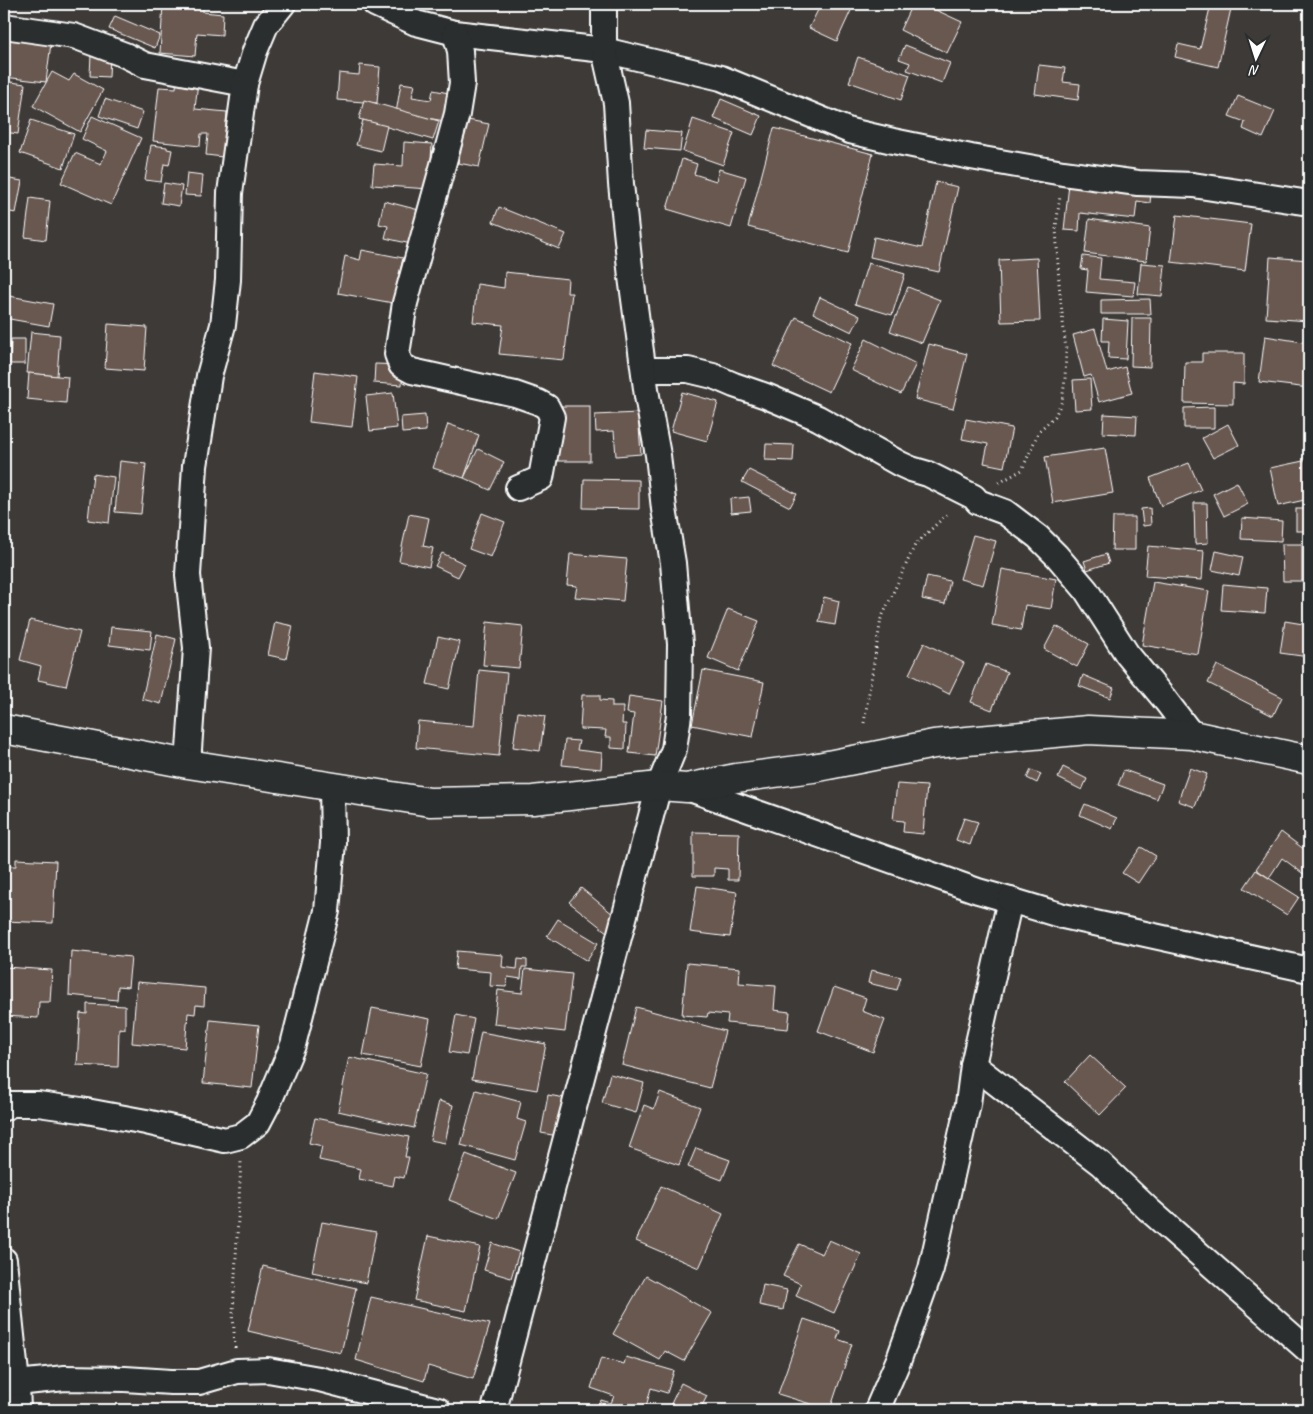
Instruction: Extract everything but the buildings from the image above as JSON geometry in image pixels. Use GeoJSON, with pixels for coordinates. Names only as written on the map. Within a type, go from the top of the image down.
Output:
{"type":"FeatureCollection","features":[{"type":"Feature","properties":{"kind":"main road"},"geometry":{"type":"LineString","coordinates":[[4,729],[188,764],[430,802],[533,800],[659,786],[687,788],[736,778],[813,768],[934,744],[1088,730],[1192,736],[1309,760]]}},
{"type":"Feature","properties":{"kind":"street"},"geometry":{"type":"LineString","coordinates":[[188,764],[196,648],[188,575],[195,466],[209,376],[223,325],[228,280],[230,193],[245,84],[266,25],[283,4]]}},
{"type":"Feature","properties":{"kind":"street"},"geometry":{"type":"LineString","coordinates":[[375,4],[416,22],[455,33],[604,50],[721,78],[850,131],[971,157],[1063,173],[1138,183],[1193,185],[1309,203]]}},
{"type":"Feature","properties":{"kind":"street"},"geometry":{"type":"LineString","coordinates":[[494,1410],[659,786],[674,750],[679,715],[680,644],[673,563],[631,277],[621,184],[616,103],[604,50],[604,4]]}},
{"type":"Feature","properties":{"kind":"street"},"geometry":{"type":"LineString","coordinates":[[4,26],[74,36],[125,55],[145,65],[245,84]]}},
{"type":"Feature","properties":{"kind":"street"},"geometry":{"type":"LineString","coordinates":[[455,33],[460,51],[462,82],[457,114],[406,303],[397,354],[401,365],[412,372],[515,394],[547,407],[552,417],[541,478],[518,488]]}},
{"type":"Feature","properties":{"kind":"street"},"geometry":{"type":"LineString","coordinates":[[644,370],[688,370],[714,376],[766,396],[818,418],[900,464],[928,474],[974,497],[978,502],[1005,512],[1038,537],[1086,590],[1127,654],[1192,736]]}},
{"type":"Feature","properties":{"kind":"street"},"geometry":{"type":"LineString","coordinates":[[4,1108],[12,1104],[38,1104],[81,1110],[225,1140],[242,1136],[258,1123],[269,1102],[293,1044],[327,911],[333,843],[332,787]]}},
{"type":"Feature","properties":{"kind":"street"},"geometry":{"type":"LineString","coordinates":[[687,788],[978,891],[1063,916],[1309,970]]}},
{"type":"Feature","properties":{"kind":"street"},"geometry":{"type":"LineString","coordinates":[[877,1410],[899,1359],[932,1270],[968,1104],[972,1065],[1010,900]]}},
{"type":"Feature","properties":{"kind":"street"},"geometry":{"type":"LineString","coordinates":[[972,1065],[1101,1164],[1148,1209],[1309,1351]]}},
{"type":"Feature","properties":{"kind":"street"},"geometry":{"type":"LineString","coordinates":[[4,1260],[17,1383],[18,1410]]}},
{"type":"Feature","properties":{"kind":"street"},"geometry":{"type":"LineString","coordinates":[[17,1383],[65,1378],[199,1382],[237,1371],[268,1370],[319,1379],[438,1410]]}},
{"type":"Feature","properties":{"kind":"path"},"geometry":{"type":"LineString","coordinates":[[864,723],[881,620],[915,545],[945,515],[1022,470],[1039,431],[1055,416],[1062,401],[1066,350],[1059,284],[1056,227],[1063,173]]}},
{"type":"Feature","properties":{"kind":"path"},"geometry":{"type":"LineString","coordinates":[[237,1371],[232,1314],[242,1136]]}}]}
